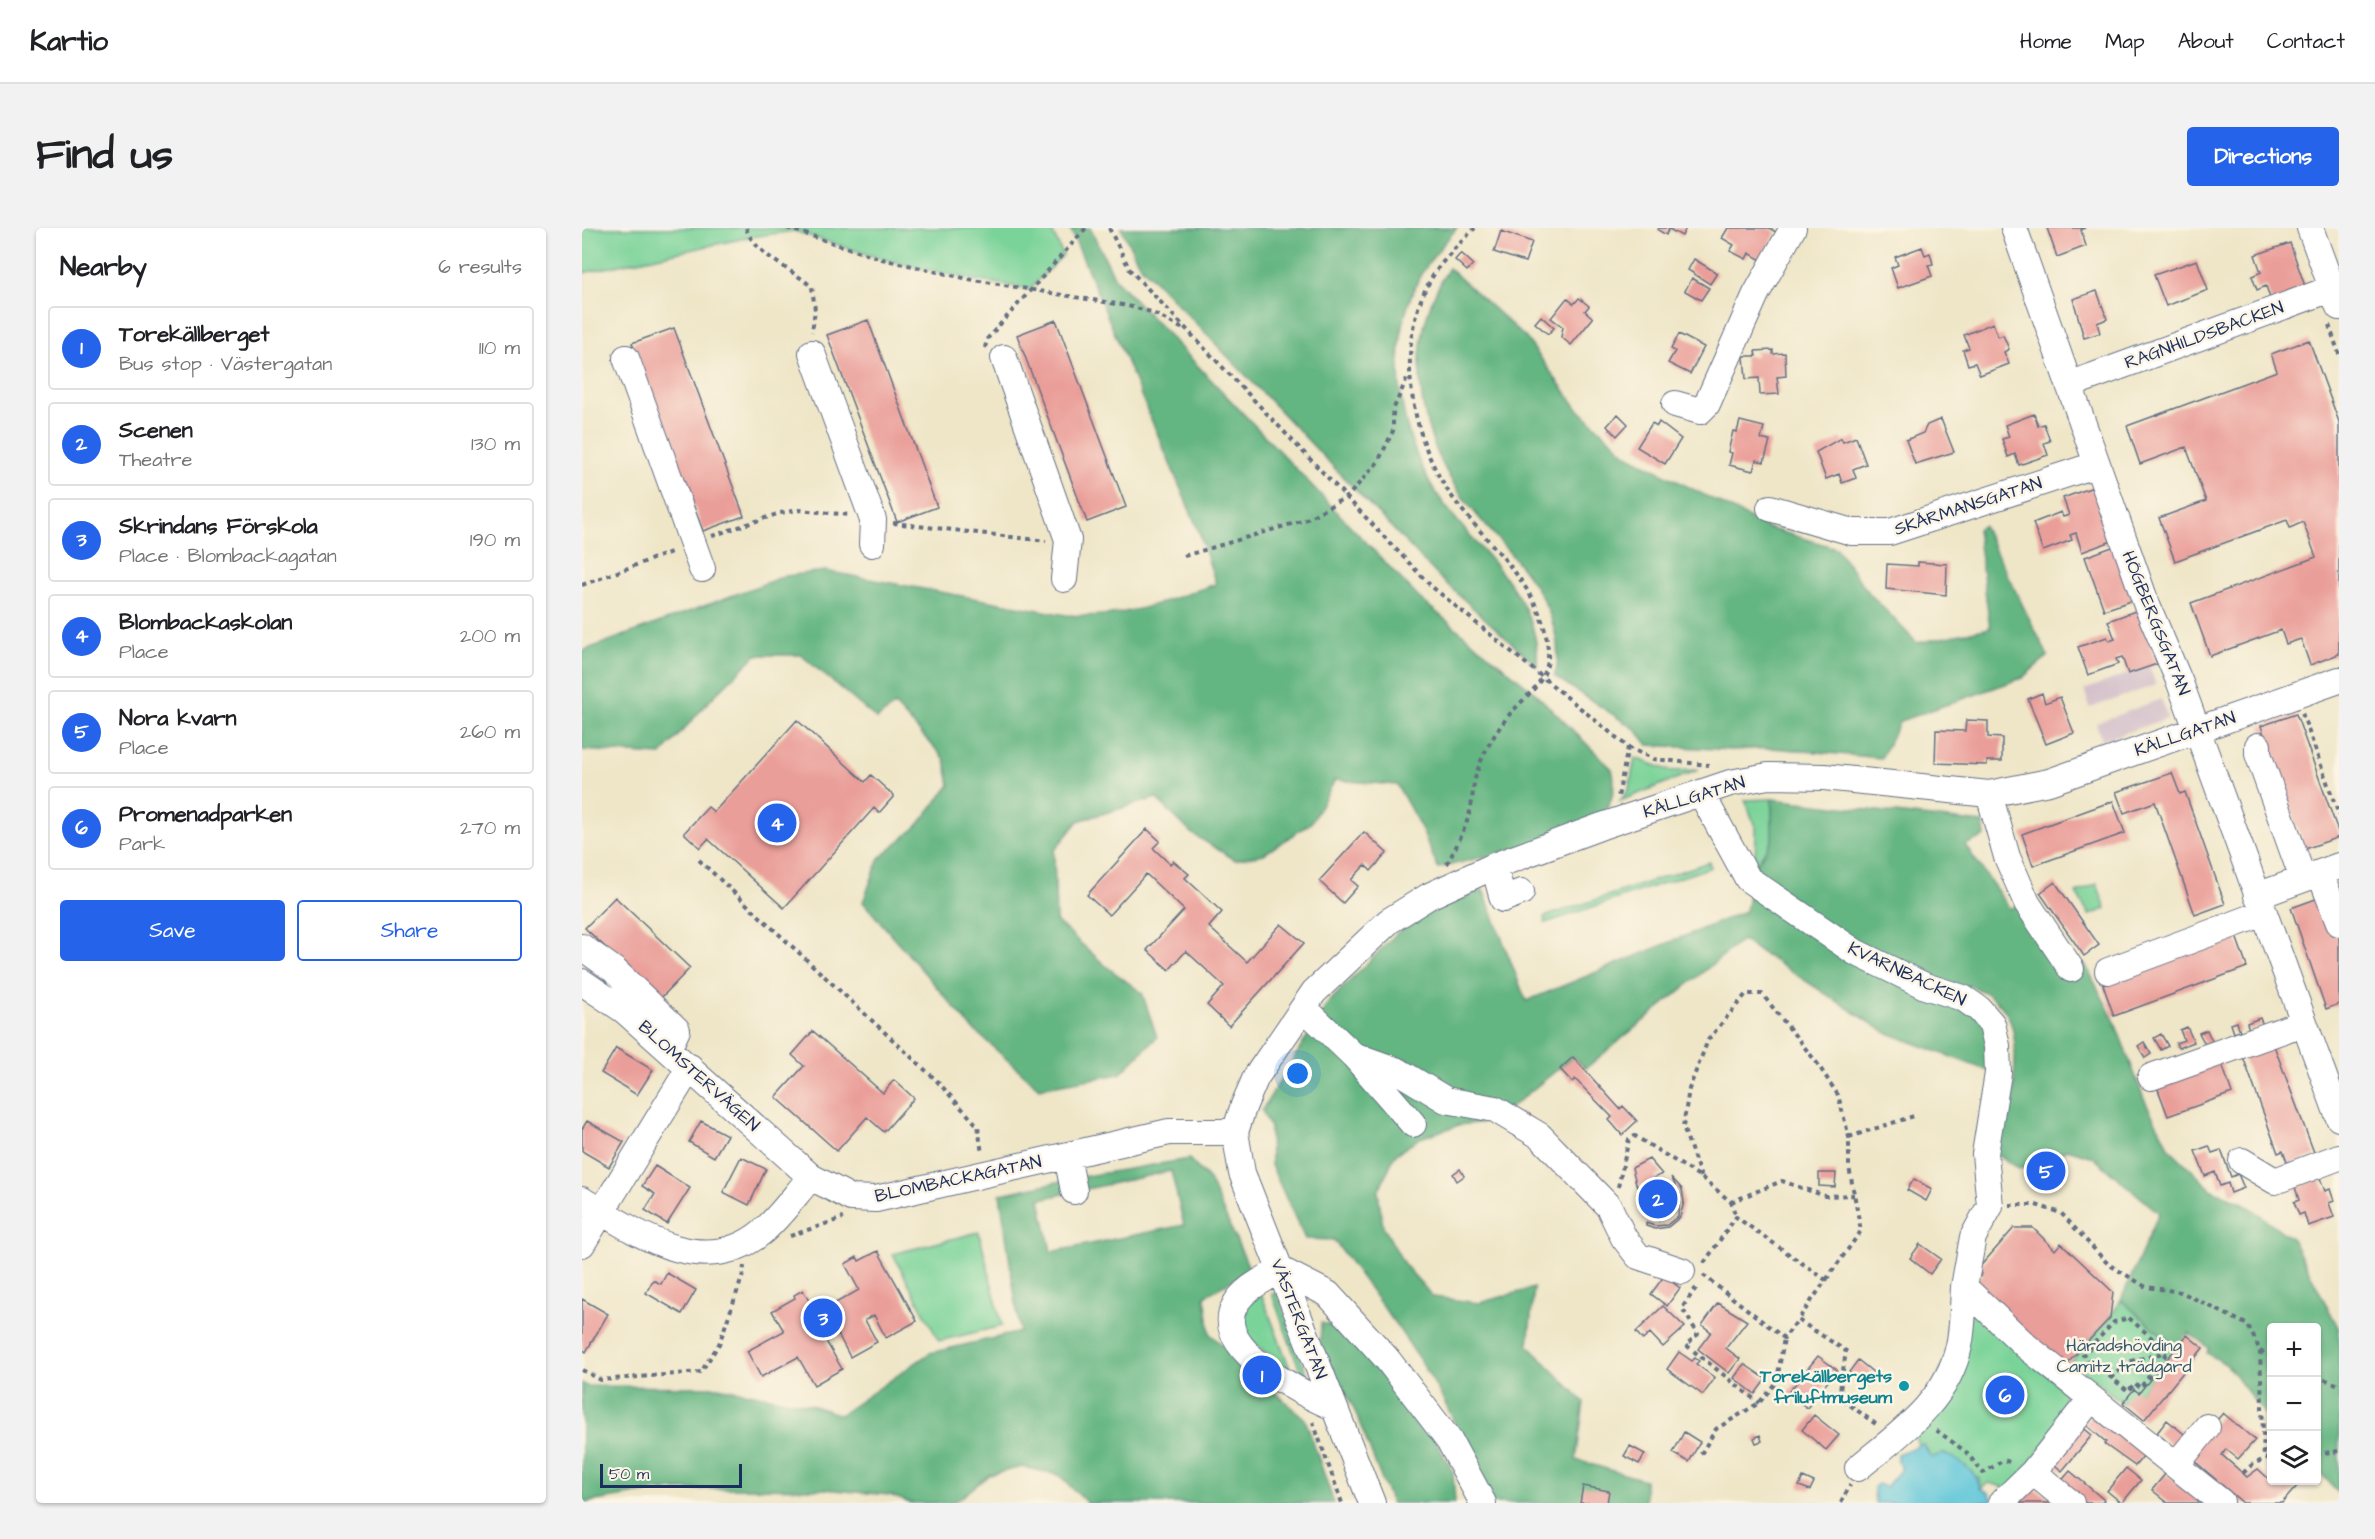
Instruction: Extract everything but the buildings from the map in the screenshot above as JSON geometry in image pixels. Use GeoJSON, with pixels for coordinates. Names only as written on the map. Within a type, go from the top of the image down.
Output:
{"type":"FeatureCollection","features":[{"type":"Feature","properties":{"kind":"street"},"geometry":{"type":"LineString","coordinates":[[1675,404],[1700,411],[1707,405],[1756,294],[1793,228]]}},
{"type":"Feature","properties":{"kind":"street","name":"HÖGBERGSGATAN"},"geometry":{"type":"LineString","coordinates":[[2014,228],[2146,603],[2196,729],[2339,1118]]}},
{"type":"Feature","properties":{"kind":"street"},"geometry":{"type":"LineString","coordinates":[[2310,228],[2337,294]]}},
{"type":"Feature","properties":{"kind":"street","name":"RAGNHILDSBACKEN"},"geometry":{"type":"LineString","coordinates":[[2069,385],[2337,294]]}},
{"type":"Feature","properties":{"kind":"street"},"geometry":{"type":"LineString","coordinates":[[812,354],[873,532]]}},
{"type":"Feature","properties":{"kind":"street"},"geometry":{"type":"LineString","coordinates":[[626,358],[702,569]]}},
{"type":"Feature","properties":{"kind":"street"},"geometry":{"type":"LineString","coordinates":[[1004,358],[1069,544],[1064,579]]}},
{"type":"Feature","properties":{"kind":"street","name":"SKÅRMANSGATAN"},"geometry":{"type":"LineString","coordinates":[[1770,508],[1852,532],[1890,531],[2096,465]]}},
{"type":"Feature","properties":{"kind":"street","name":"KÄLLGATAN"},"geometry":{"type":"LineString","coordinates":[[1235,1132],[1256,1077],[1304,1008],[1344,961],[1389,921],[1430,896],[1494,866],[1602,826],[1730,783],[1768,776],[1824,777],[1989,794],[2049,782],[2339,680]]}},
{"type":"Feature","properties":{"kind":"street"},"geometry":{"type":"LineString","coordinates":[[2258,746],[2258,754],[2320,873],[2339,924]]}},
{"type":"Feature","properties":{"kind":"street","name":"KVARNBACKEN"},"geometry":{"type":"LineString","coordinates":[[1701,793],[1748,879],[1855,952],[1925,986],[1963,999],[1979,1009],[1992,1024],[1997,1046],[1998,1073],[1985,1154],[1990,1206]]}},
{"type":"Feature","properties":{"kind":"street"},"geometry":{"type":"LineString","coordinates":[[1989,794],[2007,857],[2027,903],[2072,969]]}},
{"type":"Feature","properties":{"kind":"street"},"geometry":{"type":"LineString","coordinates":[[1494,866],[1503,899],[1521,892]]}},
{"type":"Feature","properties":{"kind":"street"},"geometry":{"type":"LineString","coordinates":[[2108,971],[2261,905],[2320,873]]}},
{"type":"Feature","properties":{"kind":"street"},"geometry":{"type":"LineString","coordinates":[[582,947],[614,970],[677,1030],[668,1049]]}},
{"type":"Feature","properties":{"kind":"street","name":"BLOMSTERVÄGEN"},"geometry":{"type":"LineString","coordinates":[[582,982],[625,1011],[811,1177]]}},
{"type":"Feature","properties":{"kind":"street"},"geometry":{"type":"LineString","coordinates":[[1304,1008],[1353,1054],[1413,1124]]}},
{"type":"Feature","properties":{"kind":"street"},"geometry":{"type":"LineString","coordinates":[[2151,1077],[2303,1023]]}},
{"type":"Feature","properties":{"kind":"street"},"geometry":{"type":"LineString","coordinates":[[1353,1054],[1398,1071],[1446,1100],[1495,1108],[1540,1136],[1609,1207],[1624,1238],[1638,1256],[1694,1274]]}},
{"type":"Feature","properties":{"kind":"street"},"geometry":{"type":"LineString","coordinates":[[582,1244],[592,1206],[690,1067]]}},
{"type":"Feature","properties":{"kind":"street","name":"BLOMBACKAGATAN"},"geometry":{"type":"LineString","coordinates":[[811,1177],[851,1198],[876,1199],[1173,1131],[1235,1132]]}},
{"type":"Feature","properties":{"kind":"street","name":"VÄSTERGATAN"},"geometry":{"type":"LineString","coordinates":[[1235,1132],[1242,1173],[1372,1503]]}},
{"type":"Feature","properties":{"kind":"street"},"geometry":{"type":"LineString","coordinates":[[1067,1156],[1074,1191]]}},
{"type":"Feature","properties":{"kind":"street"},"geometry":{"type":"LineString","coordinates":[[2242,1161],[2275,1181],[2339,1157]]}},
{"type":"Feature","properties":{"kind":"street"},"geometry":{"type":"LineString","coordinates":[[592,1206],[642,1237],[673,1250],[713,1253],[745,1244],[763,1231],[811,1177]]}},
{"type":"Feature","properties":{"kind":"street"},"geometry":{"type":"LineString","coordinates":[[1858,1468],[1915,1421],[1941,1391],[1958,1348],[1964,1287],[1973,1237],[1990,1206]]}},
{"type":"Feature","properties":{"kind":"street"},"geometry":{"type":"LineString","coordinates":[[1333,1407],[1303,1394],[1244,1352],[1230,1328],[1233,1307],[1247,1291],[1281,1270],[1328,1294],[1388,1359],[1449,1440],[1483,1503]]}},
{"type":"Feature","properties":{"kind":"street"},"geometry":{"type":"LineString","coordinates":[[1964,1287],[2026,1346],[2221,1502]]}},
{"type":"Feature","properties":{"kind":"street"},"geometry":{"type":"LineString","coordinates":[[2001,1503],[2033,1472],[2091,1399]]}},
{"type":"Feature","properties":{"kind":"street"},"geometry":{"type":"LineString","coordinates":[[2176,1465],[2206,1427]]}},
{"type":"Feature","properties":{"kind":"street"},"geometry":{"type":"LineString","coordinates":[[2033,1472],[2071,1503]]}},
{"type":"Feature","properties":{"kind":"path"},"geometry":{"type":"LineString","coordinates":[[746,228],[750,237],[767,255],[796,272],[812,287],[815,310],[812,354]]}},
{"type":"Feature","properties":{"kind":"path"},"geometry":{"type":"LineString","coordinates":[[787,228],[882,259],[1030,290],[1128,306],[1151,312],[1190,333]]}},
{"type":"Feature","properties":{"kind":"path"},"geometry":{"type":"LineString","coordinates":[[1004,358],[989,357],[984,347],[987,339],[1086,228]]}},
{"type":"Feature","properties":{"kind":"path"},"geometry":{"type":"LineString","coordinates":[[1109,228],[1130,270],[1431,585],[1628,747],[1653,759],[1673,764],[1707,766],[1722,763],[1730,783]]}},
{"type":"Feature","properties":{"kind":"path"},"geometry":{"type":"LineString","coordinates":[[1184,556],[1305,520],[1348,496],[1378,462],[1393,431],[1393,410],[1409,375],[1417,314],[1430,282],[1448,255],[1475,228]]}},
{"type":"Feature","properties":{"kind":"path"},"geometry":{"type":"LineString","coordinates":[[1409,375],[1421,439],[1452,496],[1534,601],[1546,628],[1549,654],[1543,678],[1504,721],[1485,754],[1475,778],[1469,815],[1430,896]]}},
{"type":"Feature","properties":{"kind":"path"},"geometry":{"type":"LineString","coordinates":[[582,585],[752,521],[800,510],[873,532],[1069,544]]}},
{"type":"Feature","properties":{"kind":"path"},"geometry":{"type":"LineString","coordinates":[[2296,696],[2339,815]]}},
{"type":"Feature","properties":{"kind":"path"},"geometry":{"type":"LineString","coordinates":[[1602,826],[1614,810],[1628,747]]}},
{"type":"Feature","properties":{"kind":"path"},"geometry":{"type":"LineString","coordinates":[[699,860],[936,1080],[978,1126],[983,1162],[989,1172]]}},
{"type":"Feature","properties":{"kind":"path"},"geometry":{"type":"LineString","coordinates":[[1701,1178],[1683,1126],[1689,1089],[1708,1040],[1746,994],[1762,994],[1817,1063],[1838,1095],[1849,1137],[1849,1167],[1861,1231],[1784,1338],[1777,1381],[1759,1403],[1716,1429],[1701,1454]]}},
{"type":"Feature","properties":{"kind":"path"},"geometry":{"type":"LineString","coordinates":[[1849,1137],[1917,1115]]}},
{"type":"Feature","properties":{"kind":"path"},"geometry":{"type":"LineString","coordinates":[[1609,1207],[1621,1181],[1629,1139],[1635,1136],[1701,1178],[1731,1202],[1736,1217],[1826,1280]]}},
{"type":"Feature","properties":{"kind":"path"},"geometry":{"type":"LineString","coordinates":[[1731,1202],[1782,1181],[1825,1196],[1854,1195]]}},
{"type":"Feature","properties":{"kind":"path"},"geometry":{"type":"LineString","coordinates":[[1990,1206],[2036,1205],[2061,1213],[2108,1264],[2146,1287],[2181,1292],[2248,1325],[2260,1351],[2264,1459]]}},
{"type":"Feature","properties":{"kind":"path"},"geometry":{"type":"LineString","coordinates":[[772,1220],[789,1236],[847,1217]]}},
{"type":"Feature","properties":{"kind":"path"},"geometry":{"type":"LineString","coordinates":[[1736,1217],[1694,1274],[1682,1308],[1698,1334],[1686,1345],[1759,1403]]}},
{"type":"Feature","properties":{"kind":"path"},"geometry":{"type":"LineString","coordinates":[[582,1370],[601,1380],[701,1372],[719,1344],[743,1275],[745,1244]]}},
{"type":"Feature","properties":{"kind":"path"},"geometry":{"type":"LineString","coordinates":[[1694,1274],[1784,1338]]}},
{"type":"Feature","properties":{"kind":"path"},"geometry":{"type":"LineString","coordinates":[[2129,1318],[2168,1352],[2140,1388],[2135,1383],[2128,1391],[2083,1355],[2114,1322],[2129,1318]]}},
{"type":"Feature","properties":{"kind":"path"},"geometry":{"type":"LineString","coordinates":[[1798,1320],[1846,1351],[1839,1397],[1895,1437]]}},
{"type":"Feature","properties":{"kind":"path"},"geometry":{"type":"LineString","coordinates":[[2260,1351],[2267,1355]]}},
{"type":"Feature","properties":{"kind":"path"},"geometry":{"type":"LineString","coordinates":[[2091,1399],[2127,1362],[2168,1352]]}},
{"type":"Feature","properties":{"kind":"path"},"geometry":{"type":"LineString","coordinates":[[2319,1377],[2339,1385]]}},
{"type":"Feature","properties":{"kind":"path"},"geometry":{"type":"LineString","coordinates":[[1303,1394],[1342,1503]]}},
{"type":"Feature","properties":{"kind":"path"},"geometry":{"type":"LineString","coordinates":[[1915,1421],[1935,1430],[1966,1452],[1983,1473],[2004,1460],[2033,1472]]}},
{"type":"Feature","properties":{"kind":"path"},"geometry":{"type":"LineString","coordinates":[[2321,1453],[2339,1451]]}},
{"type":"Feature","properties":{"kind":"path"},"geometry":{"type":"LineString","coordinates":[[2243,1473],[2267,1458]]}},
{"type":"Feature","properties":{"kind":"shaded area"},"geometry":{"type":"Polygon","coordinates":[[[2149,666],[2156,685],[2090,708],[2084,690],[2149,666]]]}},
{"type":"Feature","properties":{"kind":"shaded area"},"geometry":{"type":"Polygon","coordinates":[[[2161,699],[2168,718],[2102,741],[2096,723],[2161,699]]]}},
{"type":"Feature","properties":{"kind":"green space"},"geometry":{"type":"Polygon","coordinates":[[[582,228],[1051,228],[1063,255],[1030,289],[968,279],[882,259],[794,231],[750,237],[582,273],[582,228]]]}},
{"type":"Feature","properties":{"kind":"green space"},"geometry":{"type":"Polygon","coordinates":[[[1070,228],[1090,228],[1116,280],[1419,598],[1532,690],[1612,769],[1614,786],[1610,803],[1603,812],[1570,830],[1525,846],[1438,868],[1421,828],[1397,785],[1335,780],[1311,823],[1264,854],[1235,860],[1191,833],[1156,798],[1078,821],[1054,851],[1056,921],[1106,966],[1142,993],[1157,1037],[1120,1074],[1039,1088],[973,1029],[863,902],[879,859],[917,826],[950,785],[945,759],[895,705],[877,719],[801,655],[756,655],[712,698],[661,755],[582,750],[582,651],[785,576],[825,571],[1066,615],[1087,616],[1107,615],[1142,608],[1216,584],[1199,532],[1070,228]]]}},
{"type":"Feature","properties":{"kind":"green space"},"geometry":{"type":"Polygon","coordinates":[[[1121,228],[1457,228],[1421,275],[1409,302],[1402,331],[1399,362],[1406,423],[1428,479],[1444,504],[1491,559],[1519,598],[1530,619],[1536,642],[1537,666],[1439,577],[1139,264],[1121,228]]]}},
{"type":"Feature","properties":{"kind":"green space"},"geometry":{"type":"Polygon","coordinates":[[[1449,268],[1526,338],[1577,408],[1627,455],[1768,528],[1836,548],[1868,592],[1917,643],[1990,628],[1977,529],[1983,526],[2048,656],[2022,678],[1900,721],[1881,758],[1773,748],[1732,750],[1648,745],[1635,729],[1554,676],[1558,656],[1557,644],[1552,621],[1544,601],[1518,563],[1459,492],[1432,439],[1424,410],[1420,381],[1421,352],[1425,323],[1435,295],[1449,268]]]}},
{"type":"Feature","properties":{"kind":"green space"},"geometry":{"type":"Polygon","coordinates":[[[1635,758],[1671,771],[1698,770],[1620,801],[1629,789],[1635,758]]]}},
{"type":"Feature","properties":{"kind":"green space"},"geometry":{"type":"Polygon","coordinates":[[[1772,799],[1772,841],[1755,866],[1756,828],[1745,800],[1772,799]]]}},
{"type":"Feature","properties":{"kind":"green space"},"geometry":{"type":"Polygon","coordinates":[[[1772,799],[1983,823],[1985,836],[1965,845],[2010,909],[2018,904],[2066,979],[2085,964],[2114,1020],[2144,1099],[2170,1149],[2212,1190],[2245,1204],[2292,1239],[2339,1329],[2339,1493],[2321,1473],[2321,1323],[2267,1323],[2267,1417],[2227,1365],[2207,1353],[2209,1348],[2189,1333],[2177,1348],[2121,1300],[2159,1213],[2093,1157],[2067,1149],[2052,1159],[2041,1158],[2034,1165],[2019,1169],[1996,1154],[2001,1097],[2013,1100],[2015,1063],[2013,1031],[2000,1004],[1987,994],[1968,985],[1965,996],[1987,1026],[1991,1072],[1885,1032],[1742,940],[1586,1068],[1573,1057],[1494,1121],[1459,1125],[1420,1138],[1395,1155],[1378,1192],[1383,1226],[1404,1264],[1433,1297],[1479,1303],[1534,1288],[1528,1345],[1584,1402],[1576,1460],[1645,1480],[1645,1503],[1488,1503],[1445,1404],[1401,1332],[1334,1240],[1305,1239],[1271,1165],[1270,1128],[1262,1110],[1328,1003],[1397,933],[1436,909],[1483,890],[1526,1001],[1746,911],[1755,866],[1772,841],[1772,799]]]}},
{"type":"Feature","properties":{"kind":"green space"},"geometry":{"type":"Polygon","coordinates":[[[1709,862],[1711,867],[1545,923],[1544,917],[1709,862]]]}},
{"type":"Feature","properties":{"kind":"green space"},"geometry":{"type":"Polygon","coordinates":[[[2097,884],[2106,909],[2089,915],[2076,893],[2097,884]]]}},
{"type":"Feature","properties":{"kind":"green space"},"geometry":{"type":"Polygon","coordinates":[[[1189,1159],[1209,1180],[1250,1270],[1205,1296],[1210,1334],[1305,1419],[1334,1503],[1087,1503],[1059,1475],[1022,1467],[989,1475],[959,1499],[948,1503],[910,1503],[890,1495],[823,1489],[740,1488],[656,1491],[582,1503],[582,1383],[586,1386],[718,1387],[811,1405],[840,1415],[930,1353],[1020,1332],[1000,1194],[1086,1176],[1189,1159]],[[1171,1171],[1040,1199],[1051,1252],[1184,1225],[1171,1171]]]}},
{"type":"Feature","properties":{"kind":"green space"},"geometry":{"type":"Polygon","coordinates":[[[979,1232],[1002,1326],[939,1341],[893,1254],[979,1232]]]}},
{"type":"Feature","properties":{"kind":"green space"},"geometry":{"type":"Polygon","coordinates":[[[1277,1293],[1310,1383],[1304,1381],[1272,1294],[1277,1293]]]}},
{"type":"Feature","properties":{"kind":"green space"},"geometry":{"type":"Polygon","coordinates":[[[1262,1296],[1292,1374],[1250,1340],[1242,1327],[1244,1311],[1248,1303],[1262,1296]]]}},
{"type":"Feature","properties":{"kind":"green space","name":"Häradshövding Camitz trädgård"},"geometry":{"type":"Polygon","coordinates":[[[2121,1300],[2177,1348],[2139,1393],[2123,1403],[2071,1362],[2110,1318],[2121,1300]]]}},
{"type":"Feature","properties":{"kind":"green space"},"geometry":{"type":"Polygon","coordinates":[[[1972,1303],[2065,1391],[2062,1407],[2065,1417],[2010,1489],[1989,1483],[1980,1488],[1979,1478],[1937,1457],[1931,1458],[1924,1444],[1918,1445],[1913,1431],[1972,1303]]]}},
{"type":"Feature","properties":{"kind":"green space"},"geometry":{"type":"Polygon","coordinates":[[[1321,1323],[1344,1328],[1435,1440],[1453,1472],[1455,1503],[1391,1503],[1354,1409],[1320,1344],[1321,1323]]]}},
{"type":"Feature","properties":{"kind":"water"},"geometry":{"type":"Polygon","coordinates":[[[1923,1444],[1931,1458],[1943,1453],[1966,1466],[1975,1476],[1980,1488],[1989,1493],[1994,1502],[1875,1503],[1874,1487],[1878,1484],[1886,1487],[1902,1468],[1897,1461],[1897,1454],[1923,1444]]]}},
{"type":"Feature","properties":{"kind":"place","name":"Blombackaskolan"},"geometry":{"type":"Point","coordinates":[777,823]}},
{"type":"Feature","properties":{"kind":"place","name":"Nora kvarn"},"geometry":{"type":"Point","coordinates":[2046,1171]}},
{"type":"Feature","properties":{"kind":"place","name":"Scenen"},"geometry":{"type":"Point","coordinates":[1658,1199]}},
{"type":"Feature","properties":{"kind":"place","name":"Skrindans Förskola"},"geometry":{"type":"Point","coordinates":[823,1318]}},
{"type":"Feature","properties":{"kind":"place","name":"Torekällberget"},"geometry":{"type":"Point","coordinates":[1262,1375]}},
{"type":"Feature","properties":{"kind":"place","name":"Torekällbergets friluftmuseum"},"geometry":{"type":"Point","coordinates":[1904,1386]}},
{"type":"Feature","properties":{"kind":"place","name":"Promenadparken"},"geometry":{"type":"Point","coordinates":[2005,1395]}}]}
